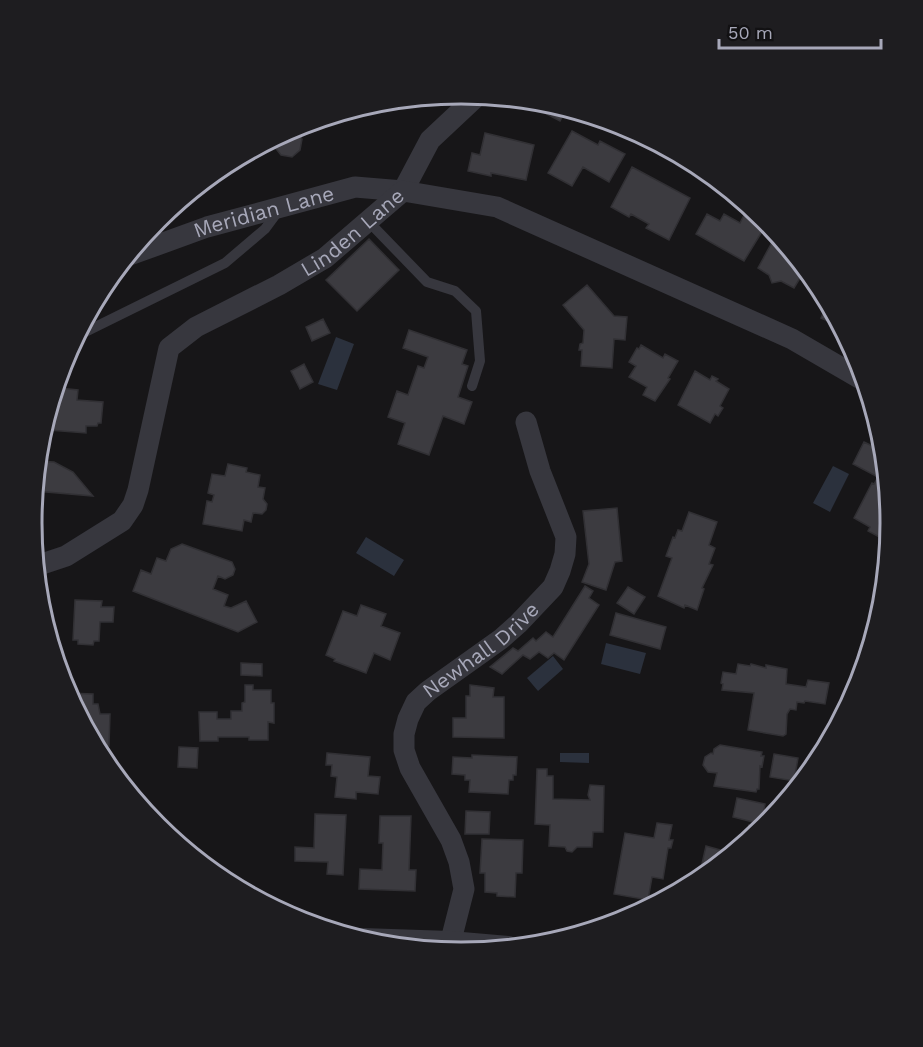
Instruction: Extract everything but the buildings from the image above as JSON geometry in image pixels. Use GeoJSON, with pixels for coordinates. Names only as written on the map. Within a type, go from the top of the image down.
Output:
{"type":"FeatureCollection","features":[{"type":"Feature","properties":{"kind":"street"},"geometry":{"type":"LineString","coordinates":[[403,191],[430,140],[468,104]]}},
{"type":"Feature","properties":{"kind":"street","name":"Meridian Lane"},"geometry":{"type":"LineString","coordinates":[[144,250],[207,227],[355,187],[403,191]]}},
{"type":"Feature","properties":{"kind":"street","name":"Linden Lane"},"geometry":{"type":"LineString","coordinates":[[44,563],[66,556],[122,521],[134,505],[169,348],[196,327],[279,285],[325,258],[403,191],[497,207],[792,339],[854,375]]}},
{"type":"Feature","properties":{"kind":"street","name":"Newhall Drive"},"geometry":{"type":"LineString","coordinates":[[451,943],[464,889],[459,862],[451,840],[410,768],[404,734],[416,702],[518,624],[553,588],[560,571],[565,554],[566,537],[540,471],[526,422]]}},
{"type":"Feature","properties":{"kind":"lane"},"geometry":{"type":"LineString","coordinates":[[89,330],[225,263],[265,229],[283,206]]}},
{"type":"Feature","properties":{"kind":"lane"},"geometry":{"type":"LineString","coordinates":[[368,222],[427,282],[455,291],[476,311],[480,361],[471,386]]}},
{"type":"Feature","properties":{"kind":"water"},"geometry":{"type":"Polygon","coordinates":[[[336,337],[354,344],[337,390],[318,384],[336,337]]]}},
{"type":"Feature","properties":{"kind":"water"},"geometry":{"type":"Polygon","coordinates":[[[833,466],[849,474],[830,512],[813,503],[833,466]]]}},
{"type":"Feature","properties":{"kind":"water"},"geometry":{"type":"Polygon","coordinates":[[[366,537],[404,560],[394,576],[356,553],[366,537]]]}},
{"type":"Feature","properties":{"kind":"water"},"geometry":{"type":"Polygon","coordinates":[[[606,643],[646,653],[640,674],[601,664],[606,643]]]}},
{"type":"Feature","properties":{"kind":"water"},"geometry":{"type":"Polygon","coordinates":[[[553,656],[563,669],[538,691],[527,678],[553,656]]]}},
{"type":"Feature","properties":{"kind":"water"},"geometry":{"type":"Polygon","coordinates":[[[560,753],[589,753],[589,763],[560,762],[560,753]]]}}]}
